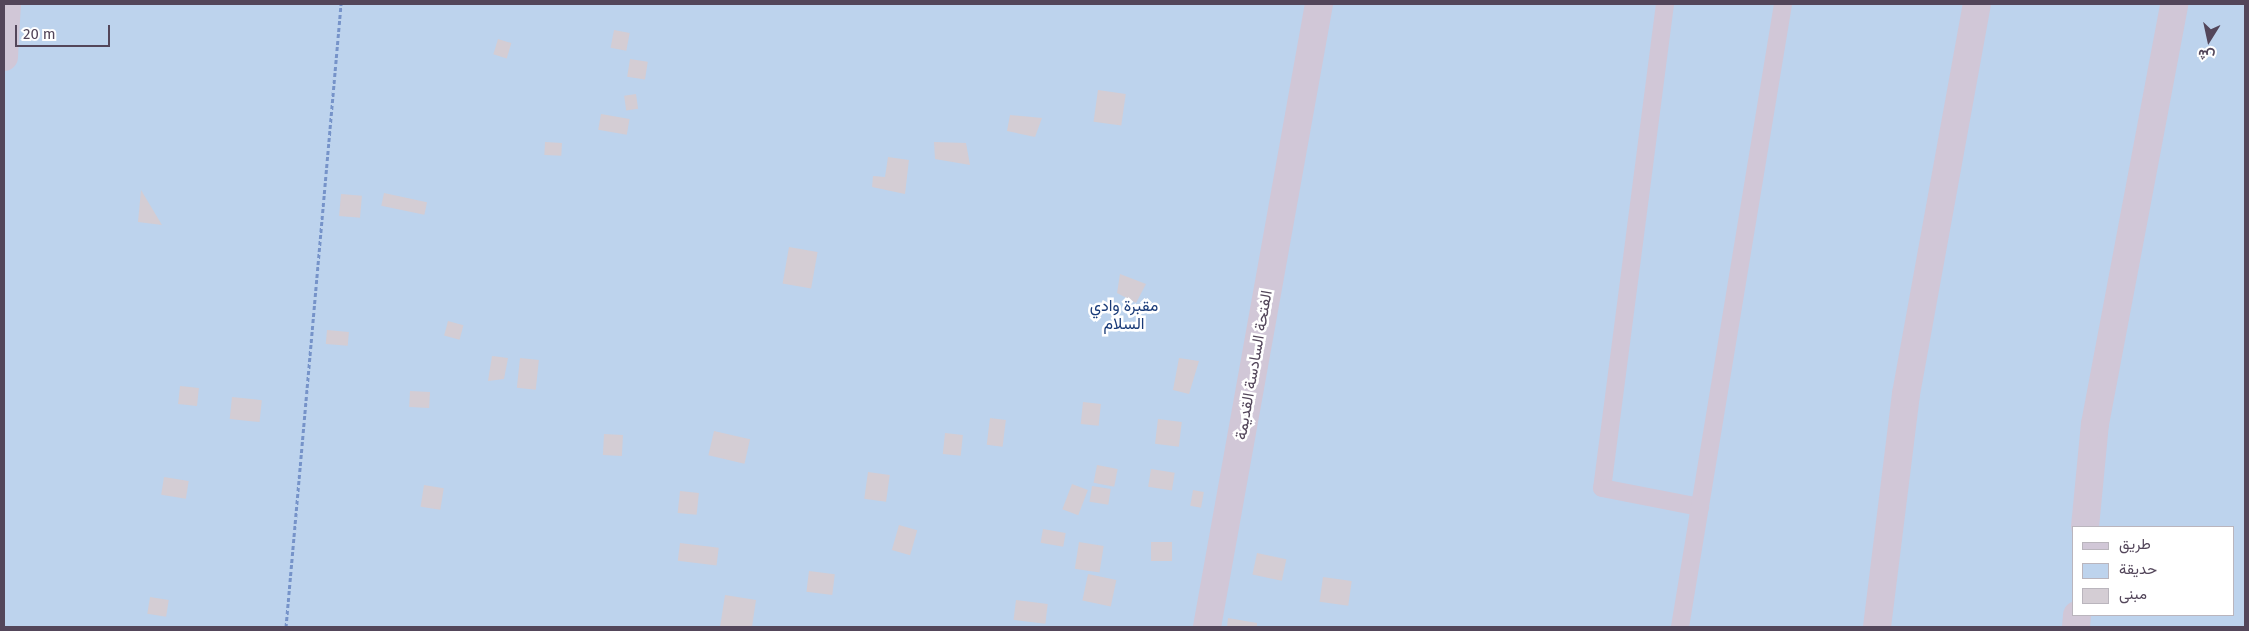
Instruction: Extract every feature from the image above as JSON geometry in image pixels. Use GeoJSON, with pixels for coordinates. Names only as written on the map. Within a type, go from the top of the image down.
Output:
{"type":"FeatureCollection","features":[{"type":"Feature","properties":{"kind":"street"},"geometry":{"type":"LineString","coordinates":[[4,57],[7,4]]}},
{"type":"Feature","properties":{"kind":"street","name":"الفتحة السادسة القديمة"},"geometry":{"type":"LineString","coordinates":[[1207,627],[1319,4]]}},
{"type":"Feature","properties":{"kind":"street"},"geometry":{"type":"LineString","coordinates":[[1877,627],[1906,394],[1977,4]]}},
{"type":"Feature","properties":{"kind":"street"},"geometry":{"type":"LineString","coordinates":[[2085,526],[2095,424],[2174,4]]}},
{"type":"Feature","properties":{"kind":"lane"},"geometry":{"type":"LineString","coordinates":[[1665,4],[1602,488],[1700,507]]}},
{"type":"Feature","properties":{"kind":"lane"},"geometry":{"type":"LineString","coordinates":[[1680,627],[1783,4]]}},
{"type":"Feature","properties":{"kind":"path"},"geometry":{"type":"LineString","coordinates":[[286,627],[341,4]]}},
{"type":"Feature","properties":{"kind":"green space","name":"مقبرة وادي السلام"},"geometry":{"type":"Polygon","coordinates":[[[4,4],[2245,4],[2245,627],[4,627],[4,4]]]}},
{"type":"Feature","properties":{"kind":"building"},"geometry":{"type":"Polygon","coordinates":[[[614,30],[630,33],[626,51],[611,48],[614,30]]]}},
{"type":"Feature","properties":{"kind":"building"},"geometry":{"type":"Polygon","coordinates":[[[498,39],[511,43],[507,58],[493,54],[498,39]]]}},
{"type":"Feature","properties":{"kind":"building"},"geometry":{"type":"Polygon","coordinates":[[[630,59],[648,62],[645,80],[627,77],[630,59]]]}},
{"type":"Feature","properties":{"kind":"building"},"geometry":{"type":"Polygon","coordinates":[[[1098,90],[1126,94],[1121,126],[1094,122],[1098,90]]]}},
{"type":"Feature","properties":{"kind":"building"},"geometry":{"type":"Polygon","coordinates":[[[636,94],[638,109],[626,111],[624,96],[636,94]]]}},
{"type":"Feature","properties":{"kind":"building"},"geometry":{"type":"Polygon","coordinates":[[[601,114],[630,119],[627,135],[598,130],[601,114]]]}},
{"type":"Feature","properties":{"kind":"building"},"geometry":{"type":"Polygon","coordinates":[[[1010,115],[1042,118],[1035,137],[1007,131],[1010,115]]]}},
{"type":"Feature","properties":{"kind":"building"},"geometry":{"type":"Polygon","coordinates":[[[545,142],[562,143],[561,156],[544,155],[545,142]]]}},
{"type":"Feature","properties":{"kind":"building"},"geometry":{"type":"Polygon","coordinates":[[[934,142],[966,143],[970,165],[935,159],[934,142]]]}},
{"type":"Feature","properties":{"kind":"building"},"geometry":{"type":"Polygon","coordinates":[[[888,157],[909,160],[905,194],[872,187],[873,176],[885,177],[888,157]]]}},
{"type":"Feature","properties":{"kind":"building"},"geometry":{"type":"Polygon","coordinates":[[[141,190],[162,225],[138,222],[141,190]]]}},
{"type":"Feature","properties":{"kind":"building"},"geometry":{"type":"Polygon","coordinates":[[[384,193],[427,202],[424,215],[381,206],[384,193]]]}},
{"type":"Feature","properties":{"kind":"building"},"geometry":{"type":"Polygon","coordinates":[[[341,194],[362,196],[360,218],[339,216],[341,194]]]}},
{"type":"Feature","properties":{"kind":"building"},"geometry":{"type":"Polygon","coordinates":[[[789,247],[818,252],[811,288],[783,283],[789,247]]]}},
{"type":"Feature","properties":{"kind":"building"},"geometry":{"type":"Polygon","coordinates":[[[1120,274],[1146,284],[1136,303],[1117,293],[1120,274]]]}},
{"type":"Feature","properties":{"kind":"building"},"geometry":{"type":"Polygon","coordinates":[[[448,321],[463,325],[460,340],[444,335],[448,321]]]}},
{"type":"Feature","properties":{"kind":"building"},"geometry":{"type":"Polygon","coordinates":[[[327,330],[349,332],[348,346],[326,344],[327,330]]]}},
{"type":"Feature","properties":{"kind":"building"},"geometry":{"type":"Polygon","coordinates":[[[492,356],[508,358],[504,379],[488,381],[492,356]]]}},
{"type":"Feature","properties":{"kind":"building"},"geometry":{"type":"Polygon","coordinates":[[[520,358],[539,360],[536,390],[517,388],[520,358]]]}},
{"type":"Feature","properties":{"kind":"building"},"geometry":{"type":"Polygon","coordinates":[[[1179,358],[1199,361],[1189,394],[1173,390],[1179,358]]]}},
{"type":"Feature","properties":{"kind":"building"},"geometry":{"type":"Polygon","coordinates":[[[180,386],[199,388],[197,406],[178,404],[180,386]]]}},
{"type":"Feature","properties":{"kind":"building"},"geometry":{"type":"Polygon","coordinates":[[[410,391],[430,392],[429,408],[409,407],[410,391]]]}},
{"type":"Feature","properties":{"kind":"building"},"geometry":{"type":"Polygon","coordinates":[[[232,397],[262,400],[260,422],[230,419],[232,397]]]}},
{"type":"Feature","properties":{"kind":"building"},"geometry":{"type":"Polygon","coordinates":[[[1083,402],[1101,404],[1099,426],[1081,424],[1083,402]]]}},
{"type":"Feature","properties":{"kind":"building"},"geometry":{"type":"Polygon","coordinates":[[[990,418],[1006,420],[1003,447],[987,445],[990,418]]]}},
{"type":"Feature","properties":{"kind":"building"},"geometry":{"type":"Polygon","coordinates":[[[1158,419],[1182,422],[1179,447],[1155,444],[1158,419]]]}},
{"type":"Feature","properties":{"kind":"building"},"geometry":{"type":"Polygon","coordinates":[[[714,431],[750,439],[744,464],[708,455],[714,431]]]}},
{"type":"Feature","properties":{"kind":"building"},"geometry":{"type":"Polygon","coordinates":[[[945,433],[963,435],[961,456],[943,454],[945,433]]]}},
{"type":"Feature","properties":{"kind":"building"},"geometry":{"type":"Polygon","coordinates":[[[604,434],[623,435],[622,456],[603,455],[604,434]]]}},
{"type":"Feature","properties":{"kind":"building"},"geometry":{"type":"Polygon","coordinates":[[[1097,465],[1118,469],[1114,487],[1094,483],[1097,465]]]}},
{"type":"Feature","properties":{"kind":"building"},"geometry":{"type":"Polygon","coordinates":[[[1151,469],[1175,473],[1172,491],[1148,487],[1151,469]]]}},
{"type":"Feature","properties":{"kind":"building"},"geometry":{"type":"Polygon","coordinates":[[[868,472],[890,475],[886,502],[864,499],[868,472]]]}},
{"type":"Feature","properties":{"kind":"building"},"geometry":{"type":"Polygon","coordinates":[[[164,477],[189,481],[186,499],[161,495],[164,477]]]}},
{"type":"Feature","properties":{"kind":"building"},"geometry":{"type":"Polygon","coordinates":[[[1072,484],[1088,490],[1078,515],[1062,509],[1072,484]]]}},
{"type":"Feature","properties":{"kind":"building"},"geometry":{"type":"Polygon","coordinates":[[[424,485],[444,488],[440,510],[421,507],[424,485]]]}},
{"type":"Feature","properties":{"kind":"building"},"geometry":{"type":"Polygon","coordinates":[[[1092,486],[1111,489],[1108,505],[1089,502],[1092,486]]]}},
{"type":"Feature","properties":{"kind":"building"},"geometry":{"type":"Polygon","coordinates":[[[1193,490],[1204,492],[1201,508],[1190,506],[1193,490]]]}},
{"type":"Feature","properties":{"kind":"building"},"geometry":{"type":"Polygon","coordinates":[[[680,491],[699,493],[697,515],[678,513],[680,491]]]}},
{"type":"Feature","properties":{"kind":"building"},"geometry":{"type":"Polygon","coordinates":[[[899,525],[917,530],[910,555],[892,550],[899,525]]]}},
{"type":"Feature","properties":{"kind":"building"},"geometry":{"type":"Polygon","coordinates":[[[1043,529],[1066,533],[1063,547],[1041,543],[1043,529]]]}},
{"type":"Feature","properties":{"kind":"building"},"geometry":{"type":"Polygon","coordinates":[[[1079,542],[1104,546],[1099,573],[1075,569],[1079,542]]]}},
{"type":"Feature","properties":{"kind":"building"},"geometry":{"type":"Polygon","coordinates":[[[1151,542],[1172,542],[1172,561],[1151,561],[1151,542]]]}},
{"type":"Feature","properties":{"kind":"building"},"geometry":{"type":"Polygon","coordinates":[[[680,543],[719,548],[717,566],[678,561],[680,543]]]}},
{"type":"Feature","properties":{"kind":"building"},"geometry":{"type":"Polygon","coordinates":[[[1257,553],[1286,559],[1282,581],[1252,575],[1257,553]]]}},
{"type":"Feature","properties":{"kind":"building"},"geometry":{"type":"Polygon","coordinates":[[[809,571],[835,574],[832,595],[806,592],[809,571]]]}},
{"type":"Feature","properties":{"kind":"building"},"geometry":{"type":"Polygon","coordinates":[[[1088,574],[1116,580],[1111,606],[1082,600],[1088,574]]]}},
{"type":"Feature","properties":{"kind":"building"},"geometry":{"type":"Polygon","coordinates":[[[1323,577],[1352,581],[1348,606],[1320,602],[1323,577]]]}},
{"type":"Feature","properties":{"kind":"building"},"geometry":{"type":"Polygon","coordinates":[[[725,595],[756,600],[752,627],[720,627],[725,595]]]}},
{"type":"Feature","properties":{"kind":"building"},"geometry":{"type":"Polygon","coordinates":[[[150,597],[169,600],[166,617],[147,614],[150,597]]]}},
{"type":"Feature","properties":{"kind":"building"},"geometry":{"type":"Polygon","coordinates":[[[1016,600],[1048,604],[1045,624],[1014,620],[1016,600]]]}},
{"type":"Feature","properties":{"kind":"building"},"geometry":{"type":"Polygon","coordinates":[[[1228,618],[1257,623],[1257,627],[1227,627],[1228,618]]]}}]}
